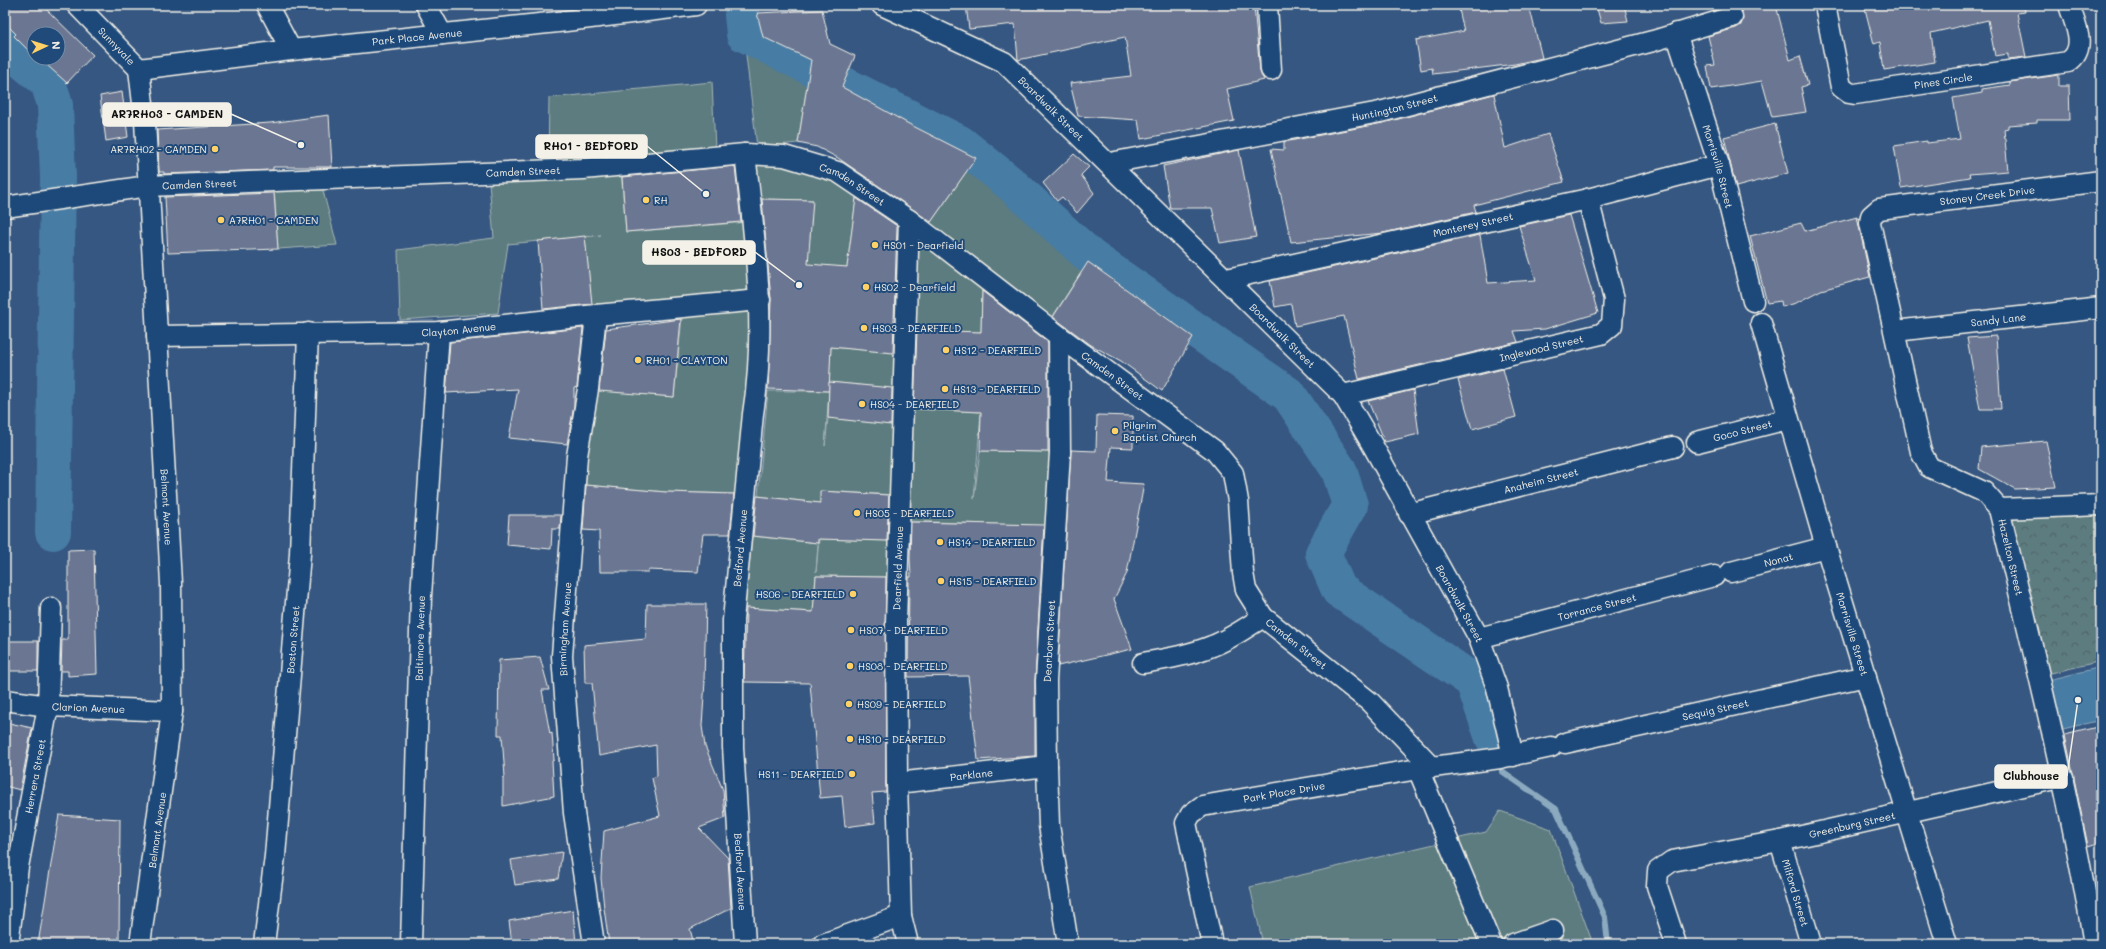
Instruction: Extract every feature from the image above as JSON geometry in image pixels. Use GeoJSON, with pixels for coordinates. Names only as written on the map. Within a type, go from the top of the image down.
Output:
{"type":"FeatureCollection","features":[{"type":"Feature","properties":{"kind":"street","name":"Sunnyvale"},"geometry":{"type":"LineString","coordinates":[[77,5],[139,69]]}},
{"type":"Feature","properties":{"kind":"street"},"geometry":{"type":"LineString","coordinates":[[267,5],[291,50]]}},
{"type":"Feature","properties":{"kind":"street"},"geometry":{"type":"LineString","coordinates":[[426,5],[442,34]]}},
{"type":"Feature","properties":{"kind":"street","name":"Park Place Avenue"},"geometry":{"type":"LineString","coordinates":[[139,69],[291,50],[442,34],[555,13],[696,5]]}},
{"type":"Feature","properties":{"kind":"street","name":"Boardwalk Street"},"geometry":{"type":"LineString","coordinates":[[882,5],[904,11],[1004,62],[1227,279],[1343,396],[1373,446],[1409,514],[1479,638],[1497,688],[1513,756]]}},
{"type":"Feature","properties":{"kind":"street"},"geometry":{"type":"LineString","coordinates":[[1267,5],[1271,70]]}},
{"type":"Feature","properties":{"kind":"street","name":"Pines Circle"},"geometry":{"type":"LineString","coordinates":[[1824,5],[1841,87],[1849,93],[1855,94],[2068,62],[2075,58],[2079,47],[2079,38],[2069,5]]}},
{"type":"Feature","properties":{"kind":"street","name":"Huntington Street"},"geometry":{"type":"LineString","coordinates":[[1110,164],[1380,112],[1653,41],[1732,17]]}},
{"type":"Feature","properties":{"kind":"street","name":"Morrisville Street"},"geometry":{"type":"LineString","coordinates":[[1676,33],[1719,165],[1753,302]]}},
{"type":"Feature","properties":{"kind":"street","name":"Belmont Avenue"},"geometry":{"type":"LineString","coordinates":[[139,69],[145,121],[171,583],[172,711],[140,944]]}},
{"type":"Feature","properties":{"kind":"street","name":"Camden Street"},"geometry":{"type":"LineString","coordinates":[[5,207],[148,186],[583,169],[745,154],[784,156],[838,172],[909,220],[1060,336],[1215,451],[1234,473],[1238,501],[1243,573],[1246,590],[1263,617],[1370,702],[1425,768]]}},
{"type":"Feature","properties":{"kind":"street","name":"Bedford Avenue"},"geometry":{"type":"LineString","coordinates":[[745,154],[760,300],[757,389],[752,414],[733,620],[733,747],[746,944]]}},
{"type":"Feature","properties":{"kind":"street","name":"Monterey Street"},"geometry":{"type":"LineString","coordinates":[[1227,279],[1588,199],[1719,165]]}},
{"type":"Feature","properties":{"kind":"street","name":"Stoney Creek Drive"},"geometry":{"type":"LineString","coordinates":[[1874,212],[1880,209],[2101,181]]}},
{"type":"Feature","properties":{"kind":"street","name":"Inglewood Street"},"geometry":{"type":"LineString","coordinates":[[1343,396],[1601,334],[1612,325],[1614,299],[1588,199]]}},
{"type":"Feature","properties":{"kind":"street","name":"Hazelton Street"},"geometry":{"type":"LineString","coordinates":[[1874,212],[1870,223],[1921,452],[1929,467],[1984,492],[1999,509],[2063,777],[2080,862],[2094,944]]}},
{"type":"Feature","properties":{"kind":"street","name":"Dearfield Avenue"},"geometry":{"type":"LineString","coordinates":[[908,944],[902,916],[897,783],[896,622],[909,220]]}},
{"type":"Feature","properties":{"kind":"street","name":"Clayton Avenue"},"geometry":{"type":"LineString","coordinates":[[157,336],[439,332],[596,314],[760,300]]}},
{"type":"Feature","properties":{"kind":"street","name":"Sandy Lane"},"geometry":{"type":"LineString","coordinates":[[1895,331],[2101,308]]}},
{"type":"Feature","properties":{"kind":"street","name":"Birmingham Avenue"},"geometry":{"type":"LineString","coordinates":[[594,944],[574,813],[562,656],[578,456],[588,390],[596,314]]}},
{"type":"Feature","properties":{"kind":"street","name":"Morrisville Street"},"geometry":{"type":"LineString","coordinates":[[1761,323],[1826,547],[1947,944]]}},
{"type":"Feature","properties":{"kind":"street","name":"Baltimore Avenue"},"geometry":{"type":"LineString","coordinates":[[411,944],[421,596],[439,332]]}},
{"type":"Feature","properties":{"kind":"street","name":"Boston Street"},"geometry":{"type":"LineString","coordinates":[[264,944],[275,856],[300,554],[308,333]]}},
{"type":"Feature","properties":{"kind":"street","name":"Dearborn Street"},"geometry":{"type":"LineString","coordinates":[[1060,336],[1060,454],[1046,681],[1047,766],[1049,825],[1068,944]]}},
{"type":"Feature","properties":{"kind":"street","name":"Goco Street"},"geometry":{"type":"LineString","coordinates":[[1697,442],[1788,419]]}},
{"type":"Feature","properties":{"kind":"street","name":"Anaheim Street"},"geometry":{"type":"LineString","coordinates":[[1409,514],[1673,447]]}},
{"type":"Feature","properties":{"kind":"street"},"geometry":{"type":"LineString","coordinates":[[1999,509],[2101,505]]}},
{"type":"Feature","properties":{"kind":"street","name":"Nonat"},"geometry":{"type":"LineString","coordinates":[[1722,574],[1826,547]]}},
{"type":"Feature","properties":{"kind":"street","name":"Torrance Street"},"geometry":{"type":"LineString","coordinates":[[1479,638],[1722,574]]}},
{"type":"Feature","properties":{"kind":"street","name":"Herrera Street"},"geometry":{"type":"LineString","coordinates":[[8,944],[11,866],[48,706],[52,608]]}},
{"type":"Feature","properties":{"kind":"street"},"geometry":{"type":"LineString","coordinates":[[1143,663],[1186,654],[1213,646],[1235,635],[1263,617]]}},
{"type":"Feature","properties":{"kind":"street","name":"Sequig Street"},"geometry":{"type":"LineString","coordinates":[[1513,756],[1866,676]]}},
{"type":"Feature","properties":{"kind":"street","name":"Clarion Avenue"},"geometry":{"type":"LineString","coordinates":[[5,700],[48,706],[172,711]]}},
{"type":"Feature","properties":{"kind":"street","name":"Park Place Drive"},"geometry":{"type":"LineString","coordinates":[[1212,944],[1186,823],[1190,814],[1202,806],[1425,768],[1513,756]]}},
{"type":"Feature","properties":{"kind":"street","name":"Parklane"},"geometry":{"type":"LineString","coordinates":[[897,783],[1047,766]]}},
{"type":"Feature","properties":{"kind":"street"},"geometry":{"type":"LineString","coordinates":[[1425,768],[1491,944]]}},
{"type":"Feature","properties":{"kind":"street","name":"Greenburg Street"},"geometry":{"type":"LineString","coordinates":[[1676,944],[1656,886],[1658,871],[1672,861],[1780,841],[2063,777]]}},
{"type":"Feature","properties":{"kind":"street","name":"Milford Street"},"geometry":{"type":"LineString","coordinates":[[1780,841],[1811,944]]}},
{"type":"Feature","properties":{"kind":"street"},"geometry":{"type":"LineString","coordinates":[[823,944],[902,916]]}},
{"type":"Feature","properties":{"kind":"street"},"geometry":{"type":"LineString","coordinates":[[1513,944],[1553,930]]}},
{"type":"Feature","properties":{"kind":"green space"},"geometry":{"type":"Polygon","coordinates":[[[745,47],[809,73],[798,143],[757,147],[745,47]]]}},
{"type":"Feature","properties":{"kind":"green space"},"geometry":{"type":"Polygon","coordinates":[[[712,82],[715,150],[548,163],[549,98],[712,82]]]}},
{"type":"Feature","properties":{"kind":"green space"},"geometry":{"type":"Polygon","coordinates":[[[976,158],[1011,184],[1062,237],[1091,257],[1051,319],[929,225],[976,158]]]}},
{"type":"Feature","properties":{"kind":"green space"},"geometry":{"type":"Polygon","coordinates":[[[784,163],[815,171],[857,193],[847,267],[764,264],[764,241],[810,238],[812,200],[759,199],[755,166],[784,163]]]}},
{"type":"Feature","properties":{"kind":"green space"},"geometry":{"type":"Polygon","coordinates":[[[621,171],[626,232],[748,222],[754,273],[747,290],[592,308],[585,237],[601,235],[508,244],[498,313],[400,320],[398,250],[494,238],[489,183],[621,171]]]}},
{"type":"Feature","properties":{"kind":"green space"},"geometry":{"type":"Polygon","coordinates":[[[274,186],[322,187],[337,245],[278,249],[274,186]]]}},
{"type":"Feature","properties":{"kind":"green space"},"geometry":{"type":"Polygon","coordinates":[[[916,233],[982,286],[981,332],[914,330],[916,233]]]}},
{"type":"Feature","properties":{"kind":"green space"},"geometry":{"type":"Polygon","coordinates":[[[753,307],[745,494],[666,492],[575,484],[588,389],[674,397],[682,317],[753,307]]]}},
{"type":"Feature","properties":{"kind":"green space"},"geometry":{"type":"Polygon","coordinates":[[[831,347],[897,353],[897,389],[829,382],[831,347]]]}},
{"type":"Feature","properties":{"kind":"green space"},"geometry":{"type":"Polygon","coordinates":[[[768,391],[829,391],[825,446],[828,418],[895,425],[895,495],[821,491],[820,503],[758,496],[768,391]]]}},
{"type":"Feature","properties":{"kind":"green space"},"geometry":{"type":"Polygon","coordinates":[[[908,408],[981,412],[974,499],[980,451],[1050,452],[1047,526],[906,521],[908,408]]]}},
{"type":"Feature","properties":{"kind":"green space"},"geometry":{"type":"Polygon","coordinates":[[[2101,516],[2101,661],[2047,674],[2011,519],[2101,516]]]}},
{"type":"Feature","properties":{"kind":"green space"},"geometry":{"type":"Polygon","coordinates":[[[752,536],[818,543],[816,572],[819,539],[894,541],[892,577],[816,576],[813,612],[745,608],[752,536]]]}},
{"type":"Feature","properties":{"kind":"green space"},"geometry":{"type":"Polygon","coordinates":[[[1500,811],[1551,829],[1593,944],[1263,944],[1250,887],[1486,832],[1500,811]]]}},
{"type":"Feature","properties":{"kind":"water"},"geometry":{"type":"Polygon","coordinates":[[[2101,667],[2101,720],[2063,729],[2049,680],[2101,667]]]}},
{"type":"Feature","properties":{"kind":"building"},"geometry":{"type":"Polygon","coordinates":[[[5,5],[42,5],[63,26],[26,26],[26,48],[14,36],[16,34],[5,23],[5,5]]]}},
{"type":"Feature","properties":{"kind":"building"},"geometry":{"type":"Polygon","coordinates":[[[966,5],[1254,6],[1260,71],[1264,80],[1227,89],[1234,121],[1141,139],[1138,120],[1078,116],[1070,83],[1131,76],[1125,37],[1018,60],[1015,24],[969,29],[966,5]]]}},
{"type":"Feature","properties":{"kind":"building"},"geometry":{"type":"Polygon","coordinates":[[[1458,5],[1529,5],[1542,58],[1515,64],[1433,74],[1432,68],[1421,70],[1416,40],[1464,31],[1458,5]]]}},
{"type":"Feature","properties":{"kind":"building"},"geometry":{"type":"Polygon","coordinates":[[[1596,5],[1624,5],[1628,21],[1601,23],[1596,5]]]}},
{"type":"Feature","properties":{"kind":"building"},"geometry":{"type":"Polygon","coordinates":[[[1712,5],[1776,5],[1790,60],[1800,56],[1808,85],[1801,87],[1806,112],[1772,117],[1762,81],[1711,89],[1707,66],[1715,65],[1708,36],[1736,28],[1741,25],[1743,19],[1740,9],[1735,6],[1713,11],[1712,5]]]}},
{"type":"Feature","properties":{"kind":"building"},"geometry":{"type":"Polygon","coordinates":[[[1864,5],[2024,5],[2025,12],[2017,13],[2026,57],[2008,59],[2008,54],[1995,56],[1988,20],[1931,33],[1935,62],[1884,70],[1880,42],[1874,44],[1864,5]]]}},
{"type":"Feature","properties":{"kind":"building"},"geometry":{"type":"Polygon","coordinates":[[[822,10],[830,44],[855,56],[842,87],[907,123],[976,158],[931,222],[838,158],[817,147],[798,143],[811,60],[763,37],[757,13],[822,10]]]}},
{"type":"Feature","properties":{"kind":"building"},"geometry":{"type":"Polygon","coordinates":[[[66,29],[93,55],[67,83],[48,66],[66,66],[66,29]]]}},
{"type":"Feature","properties":{"kind":"building"},"geometry":{"type":"Polygon","coordinates":[[[2059,75],[2059,86],[2069,86],[2070,120],[2037,120],[2037,123],[2008,125],[2008,128],[2004,129],[2008,171],[1969,174],[1970,177],[1901,188],[1894,146],[1927,141],[1927,143],[1960,139],[1953,98],[1982,93],[1982,89],[2010,85],[2010,82],[2059,75]]]}},
{"type":"Feature","properties":{"kind":"building"},"geometry":{"type":"Polygon","coordinates":[[[122,92],[128,137],[106,141],[100,96],[122,92]]]}},
{"type":"Feature","properties":{"kind":"building"},"geometry":{"type":"Polygon","coordinates":[[[1494,94],[1505,148],[1548,134],[1564,182],[1474,205],[1476,212],[1383,233],[1291,242],[1271,149],[1284,150],[1284,142],[1383,123],[1494,94]]]}},
{"type":"Feature","properties":{"kind":"building","name":"AR7RH02 - CAMDEN"},"geometry":{"type":"Polygon","coordinates":[[[329,115],[332,167],[273,167],[273,170],[164,174],[164,172],[159,172],[157,130],[270,123],[329,115]]]}},
{"type":"Feature","properties":{"kind":"building"},"geometry":{"type":"Polygon","coordinates":[[[1775,124],[1788,173],[1736,187],[1724,137],[1775,124]]]}},
{"type":"Feature","properties":{"kind":"building"},"geometry":{"type":"Polygon","coordinates":[[[1239,150],[1256,237],[1220,243],[1212,208],[1170,208],[1163,166],[1239,150]]]}},
{"type":"Feature","properties":{"kind":"building"},"geometry":{"type":"Polygon","coordinates":[[[1074,154],[1089,167],[1081,175],[1094,193],[1077,213],[1062,197],[1057,201],[1043,183],[1074,154]]]}},
{"type":"Feature","properties":{"kind":"building"},"geometry":{"type":"Polygon","coordinates":[[[735,166],[741,222],[626,232],[622,177],[735,166]]]}},
{"type":"Feature","properties":{"kind":"building","name":"A7RH01 - CAMDEN"},"geometry":{"type":"Polygon","coordinates":[[[274,193],[278,249],[168,253],[165,197],[274,193]]]}},
{"type":"Feature","properties":{"kind":"building"},"geometry":{"type":"Polygon","coordinates":[[[856,198],[897,226],[893,353],[831,347],[829,391],[768,389],[771,299],[762,199],[813,200],[808,264],[847,267],[856,198]]]}},
{"type":"Feature","properties":{"kind":"building"},"geometry":{"type":"Polygon","coordinates":[[[1569,215],[1598,313],[1545,329],[1514,331],[1518,342],[1359,379],[1344,316],[1295,326],[1291,304],[1275,307],[1270,281],[1480,235],[1488,283],[1536,280],[1519,226],[1569,215]]]}},
{"type":"Feature","properties":{"kind":"building"},"geometry":{"type":"Polygon","coordinates":[[[1857,217],[1870,277],[1821,290],[1796,303],[1782,307],[1781,301],[1767,303],[1750,236],[1801,223],[1805,231],[1857,217]]]}},
{"type":"Feature","properties":{"kind":"building"},"geometry":{"type":"Polygon","coordinates":[[[585,236],[592,304],[543,309],[538,241],[585,236]]]}},
{"type":"Feature","properties":{"kind":"building"},"geometry":{"type":"Polygon","coordinates":[[[1088,262],[1193,337],[1162,391],[1121,361],[1091,345],[1053,317],[1088,262]]]}},
{"type":"Feature","properties":{"kind":"building"},"geometry":{"type":"Polygon","coordinates":[[[982,291],[1048,342],[1048,452],[980,451],[981,412],[914,409],[917,330],[981,332],[982,291]]]}},
{"type":"Feature","properties":{"kind":"building","name":"RH01 - CLAYTON"},"geometry":{"type":"Polygon","coordinates":[[[681,319],[674,397],[599,391],[606,329],[681,319]]]}},
{"type":"Feature","properties":{"kind":"building"},"geometry":{"type":"Polygon","coordinates":[[[583,328],[577,387],[574,388],[574,406],[567,444],[509,438],[518,389],[446,393],[450,342],[583,328]]]}},
{"type":"Feature","properties":{"kind":"building"},"geometry":{"type":"Polygon","coordinates":[[[1996,336],[2001,409],[1980,409],[1967,338],[1996,336]]]}},
{"type":"Feature","properties":{"kind":"building"},"geometry":{"type":"Polygon","coordinates":[[[1503,369],[1516,417],[1472,429],[1458,380],[1503,369]]]}},
{"type":"Feature","properties":{"kind":"building","name":"HS04 - DEARFIELD"},"geometry":{"type":"Polygon","coordinates":[[[829,382],[892,388],[891,425],[828,418],[829,382]]]}},
{"type":"Feature","properties":{"kind":"building"},"geometry":{"type":"Polygon","coordinates":[[[1413,390],[1419,434],[1385,442],[1368,401],[1413,390]]]}},
{"type":"Feature","properties":{"kind":"building"},"geometry":{"type":"Polygon","coordinates":[[[1097,415],[1133,416],[1133,448],[1111,447],[1108,482],[1144,484],[1127,573],[1114,599],[1132,649],[1058,666],[1071,450],[1096,451],[1097,415]]]}},
{"type":"Feature","properties":{"kind":"building"},"geometry":{"type":"Polygon","coordinates":[[[2046,441],[2056,487],[2015,489],[1979,469],[1981,447],[2046,441]]]}},
{"type":"Feature","properties":{"kind":"building"},"geometry":{"type":"Polygon","coordinates":[[[586,485],[666,492],[734,494],[730,534],[703,534],[698,572],[648,570],[648,572],[600,572],[599,531],[583,530],[586,485]]]}},
{"type":"Feature","properties":{"kind":"building"},"geometry":{"type":"Polygon","coordinates":[[[820,491],[889,495],[887,541],[818,539],[818,543],[753,536],[757,496],[820,503],[820,491]]]}},
{"type":"Feature","properties":{"kind":"building"},"geometry":{"type":"Polygon","coordinates":[[[509,515],[561,515],[560,529],[552,529],[551,549],[507,545],[509,515]]]}},
{"type":"Feature","properties":{"kind":"building"},"geometry":{"type":"Polygon","coordinates":[[[911,522],[1044,525],[1035,680],[1035,756],[978,760],[968,676],[908,677],[911,522]]]}},
{"type":"Feature","properties":{"kind":"building"},"geometry":{"type":"Polygon","coordinates":[[[94,549],[97,674],[68,676],[68,671],[61,671],[62,640],[68,640],[68,550],[94,549]]]}},
{"type":"Feature","properties":{"kind":"building"},"geometry":{"type":"Polygon","coordinates":[[[816,576],[886,577],[886,792],[872,793],[875,823],[845,827],[842,796],[820,798],[810,683],[744,682],[746,608],[813,612],[816,576]]]}},
{"type":"Feature","properties":{"kind":"building"},"geometry":{"type":"Polygon","coordinates":[[[647,604],[706,604],[704,682],[705,681],[702,726],[705,746],[723,790],[725,818],[699,828],[728,858],[731,908],[690,929],[694,944],[609,944],[604,908],[601,878],[604,831],[660,816],[652,778],[657,776],[656,745],[599,756],[592,683],[585,683],[584,645],[646,639],[647,604]]]}},
{"type":"Feature","properties":{"kind":"building"},"geometry":{"type":"Polygon","coordinates":[[[5,641],[38,641],[38,671],[5,671],[5,641]]]}},
{"type":"Feature","properties":{"kind":"building"},"geometry":{"type":"Polygon","coordinates":[[[540,657],[549,690],[542,690],[550,734],[552,733],[554,796],[503,806],[503,778],[505,777],[502,735],[498,735],[499,660],[540,657]]]}},
{"type":"Feature","properties":{"kind":"building"},"geometry":{"type":"Polygon","coordinates":[[[5,722],[32,728],[20,790],[5,786],[5,722]]]}},
{"type":"Feature","properties":{"kind":"building"},"geometry":{"type":"Polygon","coordinates":[[[2101,726],[2101,842],[2088,846],[2065,735],[2101,726]]]}},
{"type":"Feature","properties":{"kind":"building"},"geometry":{"type":"Polygon","coordinates":[[[59,815],[120,819],[119,944],[38,944],[59,815]]]}},
{"type":"Feature","properties":{"kind":"building"},"geometry":{"type":"Polygon","coordinates":[[[562,852],[558,879],[515,885],[511,860],[562,852]]]}},
{"type":"Feature","properties":{"kind":"building"},"geometry":{"type":"Polygon","coordinates":[[[573,910],[576,944],[512,944],[509,921],[573,910]]]}},
{"type":"Feature","properties":{"kind":"waterway"},"geometry":{"type":"LineString","coordinates":[[742,15],[744,34],[960,143],[1011,184],[1091,257],[1289,395],[1339,470],[1350,505],[1323,553],[1339,590],[1473,681],[1493,738]]}},
{"type":"Feature","properties":{"kind":"waterway"},"geometry":{"type":"LineString","coordinates":[[5,47],[48,82],[55,105],[58,177],[53,532]]}},
{"type":"Feature","properties":{"kind":"waterway"},"geometry":{"type":"LineString","coordinates":[[1502,771],[1556,809],[1605,917],[1608,944]]}},
{"type":"Feature","properties":{"kind":"place","name":"AR7RH03 - CAMDEN"},"geometry":{"type":"Point","coordinates":[301,145]}},
{"type":"Feature","properties":{"kind":"place","name":"AR7RH02 - CAMDEN"},"geometry":{"type":"Point","coordinates":[215,149]}},
{"type":"Feature","properties":{"kind":"place","name":"RH01 - BEDFORD"},"geometry":{"type":"Point","coordinates":[706,194]}},
{"type":"Feature","properties":{"kind":"place","name":"RH"},"geometry":{"type":"Point","coordinates":[646,200]}},
{"type":"Feature","properties":{"kind":"place","name":"A7RH01 - CAMDEN"},"geometry":{"type":"Point","coordinates":[221,220]}},
{"type":"Feature","properties":{"kind":"place","name":"HS01 - Dearfield"},"geometry":{"type":"Point","coordinates":[875,245]}},
{"type":"Feature","properties":{"kind":"place","name":"HS03 - BEDFORD"},"geometry":{"type":"Point","coordinates":[799,285]}},
{"type":"Feature","properties":{"kind":"place","name":"HS02 - Dearfield"},"geometry":{"type":"Point","coordinates":[866,287]}},
{"type":"Feature","properties":{"kind":"place","name":"HS03 - DEARFIELD"},"geometry":{"type":"Point","coordinates":[864,328]}},
{"type":"Feature","properties":{"kind":"place","name":"HS12 - DEARFIELD"},"geometry":{"type":"Point","coordinates":[946,350]}},
{"type":"Feature","properties":{"kind":"place","name":"RH01 - CLAYTON"},"geometry":{"type":"Point","coordinates":[638,360]}},
{"type":"Feature","properties":{"kind":"place","name":"HS13 - DEARFIELD"},"geometry":{"type":"Point","coordinates":[945,389]}},
{"type":"Feature","properties":{"kind":"place","name":"HS04 - DEARFIELD"},"geometry":{"type":"Point","coordinates":[862,404]}},
{"type":"Feature","properties":{"kind":"place","name":"Pilgrim Baptist Church"},"geometry":{"type":"Point","coordinates":[1115,431]}},
{"type":"Feature","properties":{"kind":"place","name":"HS05 - DEARFIELD"},"geometry":{"type":"Point","coordinates":[857,513]}},
{"type":"Feature","properties":{"kind":"place","name":"HS14 - DEARFIELD"},"geometry":{"type":"Point","coordinates":[940,542]}},
{"type":"Feature","properties":{"kind":"place","name":"HS15 - DEARFIELD"},"geometry":{"type":"Point","coordinates":[941,581]}},
{"type":"Feature","properties":{"kind":"place","name":"HS06 - DEARFIELD"},"geometry":{"type":"Point","coordinates":[853,594]}},
{"type":"Feature","properties":{"kind":"place","name":"HS07 - DEARFIELD"},"geometry":{"type":"Point","coordinates":[851,630]}},
{"type":"Feature","properties":{"kind":"place","name":"HS08 - DEARFIELD"},"geometry":{"type":"Point","coordinates":[850,666]}},
{"type":"Feature","properties":{"kind":"place","name":"Clubhouse"},"geometry":{"type":"Point","coordinates":[2078,700]}},
{"type":"Feature","properties":{"kind":"place","name":"HS09 - DEARFIELD"},"geometry":{"type":"Point","coordinates":[849,704]}},
{"type":"Feature","properties":{"kind":"place","name":"HS10 - DEARFIELD"},"geometry":{"type":"Point","coordinates":[850,739]}},
{"type":"Feature","properties":{"kind":"place","name":"HS11 - DEARFIELD"},"geometry":{"type":"Point","coordinates":[852,774]}}]}
